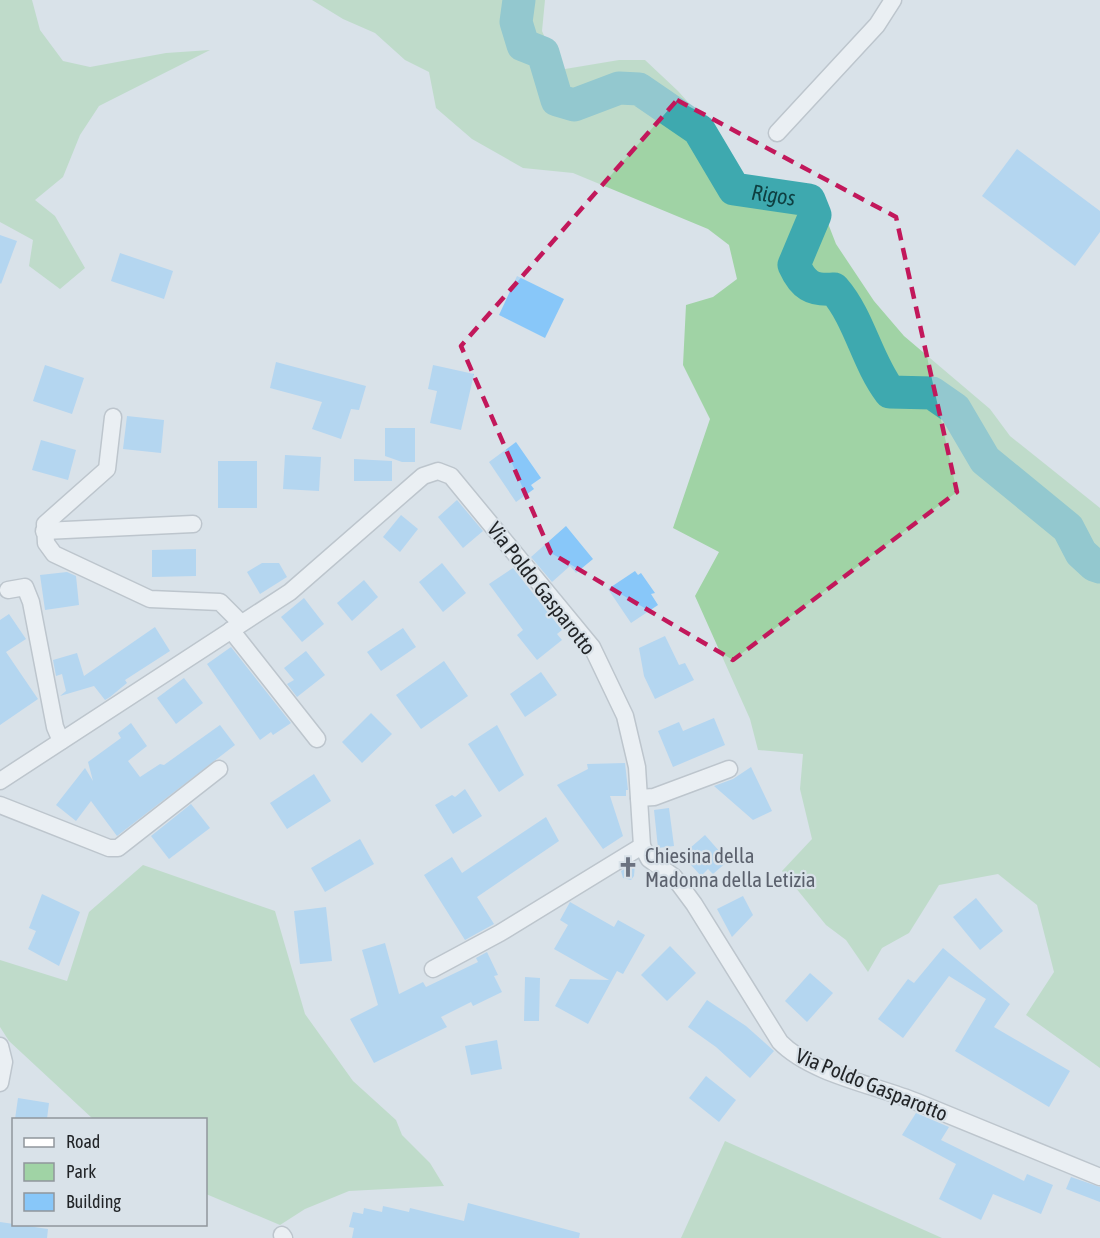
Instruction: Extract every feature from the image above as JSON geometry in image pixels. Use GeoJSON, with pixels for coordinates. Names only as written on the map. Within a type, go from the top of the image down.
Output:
{"type":"FeatureCollection","features":[{"type":"Feature","properties":{"kind":"street"},"geometry":{"type":"LineString","coordinates":[[777,133],[877,25],[893,0]]}},
{"type":"Feature","properties":{"kind":"street"},"geometry":{"type":"LineString","coordinates":[[113,417],[107,469],[50,517],[45,524],[46,543],[54,554],[150,599],[220,602],[317,739]]}},
{"type":"Feature","properties":{"kind":"street","name":"Via Poldo Gasparotto"},"geometry":{"type":"LineString","coordinates":[[0,781],[290,592],[423,476],[438,471],[451,476],[592,647],[626,716],[637,767],[642,846],[649,859],[674,877],[694,904],[741,984],[790,1053],[807,1062],[915,1101],[1100,1178]]}},
{"type":"Feature","properties":{"kind":"street"},"geometry":{"type":"LineString","coordinates":[[44,531],[193,524]]}},
{"type":"Feature","properties":{"kind":"street"},"geometry":{"type":"LineString","coordinates":[[8,590],[25,587],[32,602],[55,727],[61,741]]}},
{"type":"Feature","properties":{"kind":"street"},"geometry":{"type":"LineString","coordinates":[[639,798],[654,797],[729,769]]}},
{"type":"Feature","properties":{"kind":"street"},"geometry":{"type":"LineString","coordinates":[[0,805],[109,848],[118,848],[219,770]]}},
{"type":"Feature","properties":{"kind":"street"},"geometry":{"type":"LineString","coordinates":[[433,969],[500,933],[642,846]]}},
{"type":"Feature","properties":{"kind":"street"},"geometry":{"type":"LineString","coordinates":[[0,1046],[4,1062],[0,1083]]}},
{"type":"Feature","properties":{"kind":"highlighted area"},"geometry":{"type":"Polygon","coordinates":[[[677,100],[896,217],[957,492],[733,660],[551,553],[461,346],[677,100]]]}},
{"type":"Feature","properties":{"kind":"green space"},"geometry":{"type":"Polygon","coordinates":[[[0,0],[32,0],[40,30],[63,61],[90,67],[166,53],[210,50],[99,106],[80,135],[63,177],[35,200],[55,216],[85,268],[60,289],[29,266],[33,240],[0,222],[0,0]]]}},
{"type":"Feature","properties":{"kind":"green space"},"geometry":{"type":"Polygon","coordinates":[[[312,0],[545,0],[542,31],[559,70],[619,60],[645,60],[678,91],[718,136],[747,183],[817,195],[836,244],[874,301],[904,336],[990,409],[1010,436],[1100,508],[1100,1068],[1026,1015],[1054,972],[1037,905],[998,874],[939,885],[909,933],[882,948],[868,972],[846,940],[826,925],[782,871],[812,839],[800,789],[803,754],[758,750],[750,719],[695,596],[719,552],[673,528],[710,419],[683,365],[686,305],[713,297],[737,279],[729,245],[708,229],[573,173],[523,168],[472,139],[436,108],[429,72],[405,60],[375,33],[343,19],[312,0]]]}},
{"type":"Feature","properties":{"kind":"green space"},"geometry":{"type":"Polygon","coordinates":[[[143,865],[275,911],[305,1014],[353,1081],[396,1120],[402,1135],[430,1163],[444,1186],[349,1191],[305,1209],[280,1225],[207,1194],[207,1118],[92,1118],[9,1041],[0,1027],[0,960],[67,981],[89,912],[143,865]]]}},
{"type":"Feature","properties":{"kind":"green space"},"geometry":{"type":"Polygon","coordinates":[[[725,1141],[942,1238],[681,1238],[725,1141]]]}},
{"type":"Feature","properties":{"kind":"building"},"geometry":{"type":"Polygon","coordinates":[[[1017,149],[1100,211],[1100,232],[1075,266],[982,196],[1017,149]]]}},
{"type":"Feature","properties":{"kind":"building"},"geometry":{"type":"Polygon","coordinates":[[[0,235],[17,241],[1,284],[0,283],[0,235]]]}},
{"type":"Feature","properties":{"kind":"building"},"geometry":{"type":"Polygon","coordinates":[[[120,253],[173,271],[164,299],[111,281],[120,253]]]}},
{"type":"Feature","properties":{"kind":"building"},"geometry":{"type":"Polygon","coordinates":[[[517,276],[564,299],[545,338],[499,315],[517,276]]]}},
{"type":"Feature","properties":{"kind":"building"},"geometry":{"type":"Polygon","coordinates":[[[276,362],[366,386],[359,410],[351,409],[341,439],[312,429],[322,402],[270,388],[276,362]]]}},
{"type":"Feature","properties":{"kind":"building"},"geometry":{"type":"Polygon","coordinates":[[[45,365],[84,378],[72,414],[33,401],[45,365]]]}},
{"type":"Feature","properties":{"kind":"building"},"geometry":{"type":"Polygon","coordinates":[[[433,365],[474,374],[461,430],[430,423],[437,391],[428,389],[433,365]]]}},
{"type":"Feature","properties":{"kind":"building"},"geometry":{"type":"Polygon","coordinates":[[[127,416],[164,420],[161,453],[123,449],[127,416]]]}},
{"type":"Feature","properties":{"kind":"building"},"geometry":{"type":"Polygon","coordinates":[[[385,428],[415,428],[415,462],[402,462],[385,456],[385,428]]]}},
{"type":"Feature","properties":{"kind":"building"},"geometry":{"type":"Polygon","coordinates":[[[41,440],[76,450],[68,480],[32,470],[41,440]]]}},
{"type":"Feature","properties":{"kind":"building"},"geometry":{"type":"Polygon","coordinates":[[[516,442],[541,478],[531,485],[534,489],[516,502],[489,462],[516,442]]]}},
{"type":"Feature","properties":{"kind":"building"},"geometry":{"type":"Polygon","coordinates":[[[285,455],[321,457],[319,491],[283,489],[285,455]]]}},
{"type":"Feature","properties":{"kind":"building"},"geometry":{"type":"Polygon","coordinates":[[[354,459],[392,461],[392,481],[354,481],[354,459]]]}},
{"type":"Feature","properties":{"kind":"building"},"geometry":{"type":"Polygon","coordinates":[[[218,461],[257,461],[257,508],[218,508],[218,461]]]}},
{"type":"Feature","properties":{"kind":"building"},"geometry":{"type":"Polygon","coordinates":[[[457,500],[483,531],[463,548],[438,517],[457,500]]]}},
{"type":"Feature","properties":{"kind":"building"},"geometry":{"type":"Polygon","coordinates":[[[401,515],[418,529],[400,552],[383,537],[401,515]]]}},
{"type":"Feature","properties":{"kind":"building"},"geometry":{"type":"Polygon","coordinates":[[[566,526],[593,559],[576,573],[570,566],[552,582],[531,557],[566,526]]]}},
{"type":"Feature","properties":{"kind":"building"},"geometry":{"type":"Polygon","coordinates":[[[196,549],[196,576],[152,577],[152,550],[196,549]]]}},
{"type":"Feature","properties":{"kind":"building"},"geometry":{"type":"Polygon","coordinates":[[[262,563],[279,563],[287,577],[260,594],[247,572],[262,563]]]}},
{"type":"Feature","properties":{"kind":"building"},"geometry":{"type":"Polygon","coordinates":[[[442,563],[466,593],[443,612],[419,582],[442,563]]]}},
{"type":"Feature","properties":{"kind":"building"},"geometry":{"type":"Polygon","coordinates":[[[513,568],[562,630],[557,634],[562,640],[537,660],[517,635],[523,630],[489,584],[513,568]]]}},
{"type":"Feature","properties":{"kind":"building"},"geometry":{"type":"Polygon","coordinates":[[[635,571],[638,575],[641,573],[655,593],[651,594],[658,605],[631,623],[608,589],[635,571]]]}},
{"type":"Feature","properties":{"kind":"building"},"geometry":{"type":"Polygon","coordinates":[[[67,572],[76,576],[79,605],[45,610],[40,575],[67,572]]]}},
{"type":"Feature","properties":{"kind":"building"},"geometry":{"type":"Polygon","coordinates":[[[364,580],[378,597],[352,621],[337,603],[364,580]]]}},
{"type":"Feature","properties":{"kind":"building"},"geometry":{"type":"Polygon","coordinates":[[[304,598],[324,624],[302,642],[281,617],[304,598]]]}},
{"type":"Feature","properties":{"kind":"building"},"geometry":{"type":"Polygon","coordinates":[[[9,614],[26,639],[6,652],[38,699],[0,725],[0,620],[9,614]]]}},
{"type":"Feature","properties":{"kind":"building"},"geometry":{"type":"Polygon","coordinates":[[[155,627],[170,651],[125,680],[127,683],[110,697],[105,700],[94,686],[60,696],[66,691],[62,674],[56,676],[53,660],[77,653],[84,676],[155,627]]]}},
{"type":"Feature","properties":{"kind":"building"},"geometry":{"type":"Polygon","coordinates":[[[403,628],[416,647],[381,671],[367,652],[403,628]]]}},
{"type":"Feature","properties":{"kind":"building"},"geometry":{"type":"Polygon","coordinates":[[[665,636],[679,665],[685,663],[694,680],[655,699],[644,676],[639,648],[665,636]]]}},
{"type":"Feature","properties":{"kind":"building"},"geometry":{"type":"Polygon","coordinates":[[[231,647],[291,723],[273,735],[271,732],[260,740],[207,664],[231,647]]]}},
{"type":"Feature","properties":{"kind":"building"},"geometry":{"type":"Polygon","coordinates":[[[306,651],[325,675],[297,697],[287,684],[294,680],[284,668],[306,651]]]}},
{"type":"Feature","properties":{"kind":"building"},"geometry":{"type":"Polygon","coordinates":[[[444,661],[468,696],[421,729],[396,695],[444,661]]]}},
{"type":"Feature","properties":{"kind":"building"},"geometry":{"type":"Polygon","coordinates":[[[541,672],[557,695],[525,717],[510,694],[541,672]]]}},
{"type":"Feature","properties":{"kind":"building"},"geometry":{"type":"Polygon","coordinates":[[[184,678],[203,703],[176,724],[157,698],[184,678]]]}},
{"type":"Feature","properties":{"kind":"building"},"geometry":{"type":"Polygon","coordinates":[[[371,713],[392,734],[362,763],[342,742],[371,713]]]}},
{"type":"Feature","properties":{"kind":"building"},"geometry":{"type":"Polygon","coordinates":[[[714,718],[725,745],[673,767],[658,731],[679,722],[683,731],[714,718]]]}},
{"type":"Feature","properties":{"kind":"building"},"geometry":{"type":"Polygon","coordinates":[[[131,723],[147,746],[128,761],[140,777],[160,764],[164,765],[220,725],[235,745],[117,836],[91,801],[76,821],[56,805],[85,768],[93,781],[88,762],[121,738],[118,733],[131,723]]]}},
{"type":"Feature","properties":{"kind":"building"},"geometry":{"type":"Polygon","coordinates":[[[497,725],[524,775],[499,792],[468,744],[497,725]]]}},
{"type":"Feature","properties":{"kind":"building"},"geometry":{"type":"Polygon","coordinates":[[[625,763],[628,790],[626,790],[626,796],[610,796],[623,836],[603,849],[557,785],[588,769],[587,764],[625,763]]]}},
{"type":"Feature","properties":{"kind":"building"},"geometry":{"type":"Polygon","coordinates":[[[751,767],[772,811],[753,820],[714,786],[733,779],[751,767]]]}},
{"type":"Feature","properties":{"kind":"building"},"geometry":{"type":"Polygon","coordinates":[[[314,774],[331,801],[287,829],[270,803],[314,774]]]}},
{"type":"Feature","properties":{"kind":"building"},"geometry":{"type":"Polygon","coordinates":[[[465,789],[482,816],[453,834],[435,805],[452,795],[455,797],[465,789]]]}},
{"type":"Feature","properties":{"kind":"building"},"geometry":{"type":"Polygon","coordinates":[[[191,804],[210,828],[169,859],[151,836],[191,804]]]}},
{"type":"Feature","properties":{"kind":"building"},"geometry":{"type":"Polygon","coordinates":[[[669,808],[674,846],[658,848],[654,810],[669,808]]]}},
{"type":"Feature","properties":{"kind":"building"},"geometry":{"type":"Polygon","coordinates":[[[546,817],[559,841],[477,897],[494,924],[465,940],[424,875],[452,857],[462,873],[546,817]]]}},
{"type":"Feature","properties":{"kind":"building"},"geometry":{"type":"Polygon","coordinates":[[[705,835],[728,861],[713,874],[708,869],[701,876],[682,855],[705,835]]]}},
{"type":"Feature","properties":{"kind":"building"},"geometry":{"type":"Polygon","coordinates":[[[360,839],[374,864],[325,892],[311,868],[360,839]]]}},
{"type":"Feature","properties":{"kind":"building"},"geometry":{"type":"Polygon","coordinates":[[[635,863],[634,876],[631,880],[623,878],[621,871],[635,863]]]}},
{"type":"Feature","properties":{"kind":"building"},"geometry":{"type":"Polygon","coordinates":[[[42,894],[80,912],[59,966],[28,949],[36,931],[29,928],[42,894]]]}},
{"type":"Feature","properties":{"kind":"building"},"geometry":{"type":"Polygon","coordinates":[[[743,896],[753,915],[732,937],[717,909],[743,896]]]}},
{"type":"Feature","properties":{"kind":"building"},"geometry":{"type":"Polygon","coordinates":[[[976,898],[1003,931],[980,950],[953,917],[976,898]]]}},
{"type":"Feature","properties":{"kind":"building"},"geometry":{"type":"Polygon","coordinates":[[[570,902],[614,927],[618,920],[645,935],[623,974],[617,971],[588,1024],[555,1006],[570,979],[609,980],[554,949],[568,925],[560,920],[570,902]]]}},
{"type":"Feature","properties":{"kind":"building"},"geometry":{"type":"Polygon","coordinates":[[[326,907],[332,961],[300,964],[294,911],[326,907]]]}},
{"type":"Feature","properties":{"kind":"building"},"geometry":{"type":"Polygon","coordinates":[[[385,943],[399,994],[423,982],[426,987],[478,962],[476,958],[487,952],[498,975],[494,976],[502,992],[473,1006],[471,1002],[441,1017],[447,1027],[374,1063],[350,1019],[378,1005],[362,950],[385,943]]]}},
{"type":"Feature","properties":{"kind":"building"},"geometry":{"type":"Polygon","coordinates":[[[670,946],[696,973],[667,1001],[641,975],[670,946]]]}},
{"type":"Feature","properties":{"kind":"building"},"geometry":{"type":"Polygon","coordinates":[[[943,948],[1010,1004],[994,1027],[1070,1071],[1049,1107],[955,1051],[986,999],[949,976],[903,1038],[878,1019],[908,979],[914,983],[943,948]]]}},
{"type":"Feature","properties":{"kind":"building"},"geometry":{"type":"Polygon","coordinates":[[[810,973],[833,993],[807,1022],[785,1001],[810,973]]]}},
{"type":"Feature","properties":{"kind":"building"},"geometry":{"type":"Polygon","coordinates":[[[525,977],[540,978],[539,1021],[524,1021],[525,977]]]}},
{"type":"Feature","properties":{"kind":"building"},"geometry":{"type":"Polygon","coordinates":[[[707,1000],[746,1026],[774,1051],[750,1078],[716,1047],[688,1027],[707,1000]]]}},
{"type":"Feature","properties":{"kind":"building"},"geometry":{"type":"Polygon","coordinates":[[[497,1040],[502,1069],[471,1075],[465,1046],[497,1040]]]}},
{"type":"Feature","properties":{"kind":"building"},"geometry":{"type":"Polygon","coordinates":[[[706,1076],[736,1100],[719,1122],[689,1098],[706,1076]]]}},
{"type":"Feature","properties":{"kind":"building"},"geometry":{"type":"Polygon","coordinates":[[[18,1098],[49,1103],[47,1118],[15,1118],[18,1098]]]}},
{"type":"Feature","properties":{"kind":"building"},"geometry":{"type":"Polygon","coordinates":[[[916,1113],[949,1127],[941,1140],[1024,1181],[1027,1174],[1053,1185],[1041,1214],[993,1194],[981,1220],[939,1199],[956,1164],[902,1135],[916,1113]]]}},
{"type":"Feature","properties":{"kind":"building"},"geometry":{"type":"Polygon","coordinates":[[[1071,1177],[1100,1187],[1100,1202],[1066,1189],[1071,1177]]]}},
{"type":"Feature","properties":{"kind":"building"},"geometry":{"type":"Polygon","coordinates":[[[468,1203],[580,1233],[579,1238],[352,1238],[354,1228],[349,1227],[353,1212],[363,1214],[364,1208],[382,1212],[383,1206],[409,1212],[410,1208],[464,1221],[468,1203]]]}},
{"type":"Feature","properties":{"kind":"building"},"geometry":{"type":"Polygon","coordinates":[[[0,1222],[12,1224],[12,1226],[48,1229],[47,1238],[0,1238],[0,1222]]]}},
{"type":"Feature","properties":{"kind":"waterway","name":"Rigos"},"geometry":{"type":"LineString","coordinates":[[519,0],[516,22],[523,45],[543,53],[557,100],[574,105],[619,88],[639,89],[699,130],[734,189],[809,200],[815,215],[794,265],[809,285],[820,289],[834,289],[850,313],[875,367],[890,392],[932,393],[955,409],[985,460],[1068,528],[1081,553],[1094,565],[1100,567]]}},
{"type":"Feature","properties":{"kind":"place","name":"Chiesina della Madonna della Letizia"},"geometry":{"type":"Point","coordinates":[628,867]}}]}
